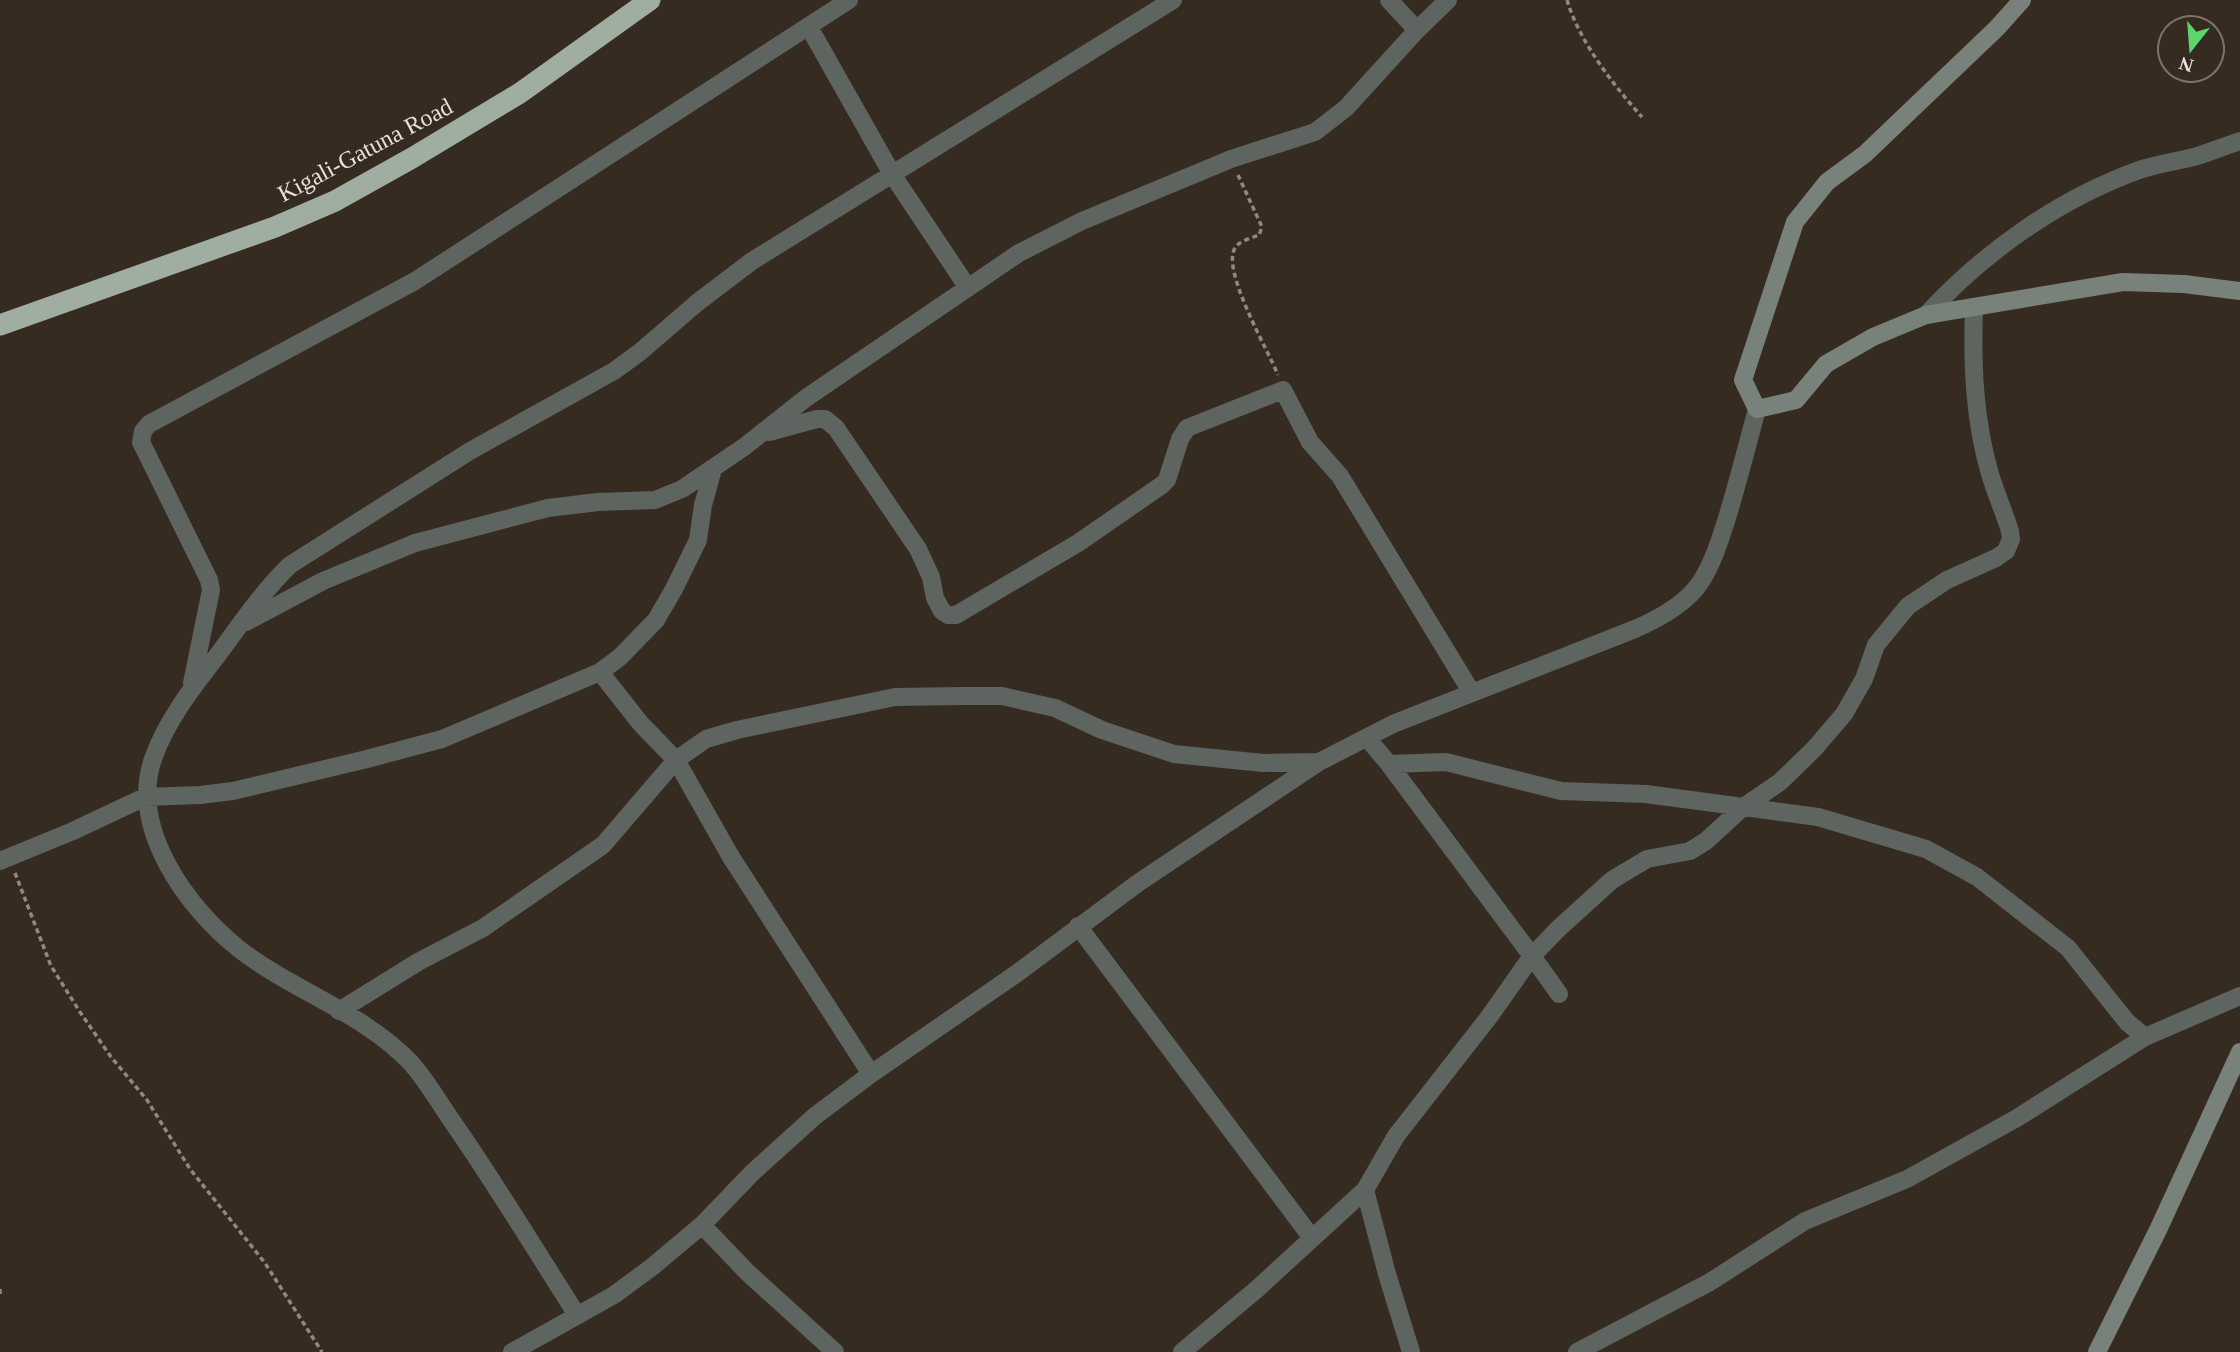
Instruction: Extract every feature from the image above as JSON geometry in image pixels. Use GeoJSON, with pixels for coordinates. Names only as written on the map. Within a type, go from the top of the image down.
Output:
{"type":"FeatureCollection","features":[{"type":"Feature","properties":{"kind":"highway","name":"Kigali-Gatuna Road"},"geometry":{"type":"LineString","coordinates":[[0,325],[275,227],[335,201],[520,93],[650,0]]}},
{"type":"Feature","properties":{"kind":"street"},"geometry":{"type":"LineString","coordinates":[[190,692],[211,590],[209,580],[141,442],[143,431],[149,424],[415,281],[849,0]]}},
{"type":"Feature","properties":{"kind":"street"},"geometry":{"type":"LineString","coordinates":[[577,1315],[478,1160],[412,1064],[383,1038],[239,949],[196,907],[161,855],[145,797],[152,761],[162,734],[274,580],[290,565],[470,451],[614,371],[752,261],[1173,0]]}},
{"type":"Feature","properties":{"kind":"street"},"geometry":{"type":"LineString","coordinates":[[1389,0],[1417,30]]}},
{"type":"Feature","properties":{"kind":"street"},"geometry":{"type":"LineString","coordinates":[[240,625],[323,581],[415,543],[548,508],[598,502],[655,500],[682,489],[807,398],[1019,253],[1082,221],[1231,159],[1315,132],[1346,108],[1448,0]]}},
{"type":"Feature","properties":{"kind":"street"},"geometry":{"type":"LineString","coordinates":[[512,1352],[614,1295],[702,1225],[752,1173],[815,1116],[1016,974],[1138,883],[1319,762],[1392,724],[1635,629],[1657,619],[1688,596],[1713,561],[1735,490],[1757,409],[1742,380],[1795,222],[1827,182],[1865,154],[1997,28],[2022,0]]}},
{"type":"Feature","properties":{"kind":"street"},"geometry":{"type":"LineString","coordinates":[[808,27],[892,174],[968,288]]}},
{"type":"Feature","properties":{"kind":"street"},"geometry":{"type":"LineString","coordinates":[[1926,315],[1956,283],[1984,259],[2018,233],[2052,213],[2133,173],[2240,141]]}},
{"type":"Feature","properties":{"kind":"street"},"geometry":{"type":"LineString","coordinates":[[1757,409],[1796,400],[1826,364],[1873,337],[1926,315],[2123,282],[2184,284],[2240,291]]}},
{"type":"Feature","properties":{"kind":"street"},"geometry":{"type":"LineString","coordinates":[[1182,1352],[1365,1190],[1395,1136],[1489,1017],[1532,956],[1612,880],[1647,859],[1690,851],[1706,841],[1742,808],[1780,782],[1814,749],[1844,714],[1864,678],[1876,645],[1908,606],[1947,580],[2006,551],[2011,539],[2010,531],[1990,475],[1976,407],[1972,360],[1974,307]]}},
{"type":"Feature","properties":{"kind":"street"},"geometry":{"type":"LineString","coordinates":[[759,435],[817,419],[825,419],[836,428],[918,549],[942,611],[948,615],[956,615],[1078,543],[1162,485],[1167,480],[1180,439],[1187,428],[1283,390],[1310,442],[1340,476],[1472,693]]}},
{"type":"Feature","properties":{"kind":"street"},"geometry":{"type":"LineString","coordinates":[[4,859],[73,831],[145,797],[201,795],[269,784],[442,739],[600,672],[620,657],[656,620],[674,589],[698,540],[703,505],[713,469]]}},
{"type":"Feature","properties":{"kind":"street"},"geometry":{"type":"LineString","coordinates":[[600,672],[641,724],[676,760],[732,857],[871,1074]]}},
{"type":"Feature","properties":{"kind":"street"},"geometry":{"type":"LineString","coordinates":[[339,1011],[418,962],[483,928],[603,845],[676,760],[706,739],[737,730],[895,698],[1002,696],[1055,708],[1102,730],[1174,754],[1263,763],[1319,762]]}},
{"type":"Feature","properties":{"kind":"street"},"geometry":{"type":"LineString","coordinates":[[1367,738],[1559,995]]}},
{"type":"Feature","properties":{"kind":"street"},"geometry":{"type":"LineString","coordinates":[[1389,764],[1446,762],[1561,791],[1646,794],[1818,817],[1926,849],[1977,877],[2068,948],[2127,1022],[2145,1037]]}},
{"type":"Feature","properties":{"kind":"street"},"geometry":{"type":"LineString","coordinates":[[1078,926],[1312,1238]]}},
{"type":"Feature","properties":{"kind":"street"},"geometry":{"type":"LineString","coordinates":[[1577,1352],[1710,1282],[1805,1222],[1907,1179],[2017,1118],[2145,1037],[2240,996]]}},
{"type":"Feature","properties":{"kind":"street"},"geometry":{"type":"LineString","coordinates":[[2097,1352],[2158,1230],[2240,1052]]}},
{"type":"Feature","properties":{"kind":"street"},"geometry":{"type":"LineString","coordinates":[[1365,1190],[1411,1352]]}},
{"type":"Feature","properties":{"kind":"street"},"geometry":{"type":"LineString","coordinates":[[702,1225],[748,1273],[835,1352]]}},
{"type":"Feature","properties":{"kind":"path"},"geometry":{"type":"LineString","coordinates":[[1567,0],[1578,27],[1619,92],[1642,117]]}},
{"type":"Feature","properties":{"kind":"path"},"geometry":{"type":"LineString","coordinates":[[1231,159],[1262,227],[1259,235],[1235,247],[1232,264],[1238,286],[1283,390]]}},
{"type":"Feature","properties":{"kind":"path"},"geometry":{"type":"LineString","coordinates":[[4,859],[51,966],[80,1012],[111,1057],[147,1100],[190,1169],[265,1263],[322,1352]]}},
{"type":"Feature","properties":{"kind":"path"},"geometry":{"type":"LineString","coordinates":[[0,1289],[0,1297]]}}]}
